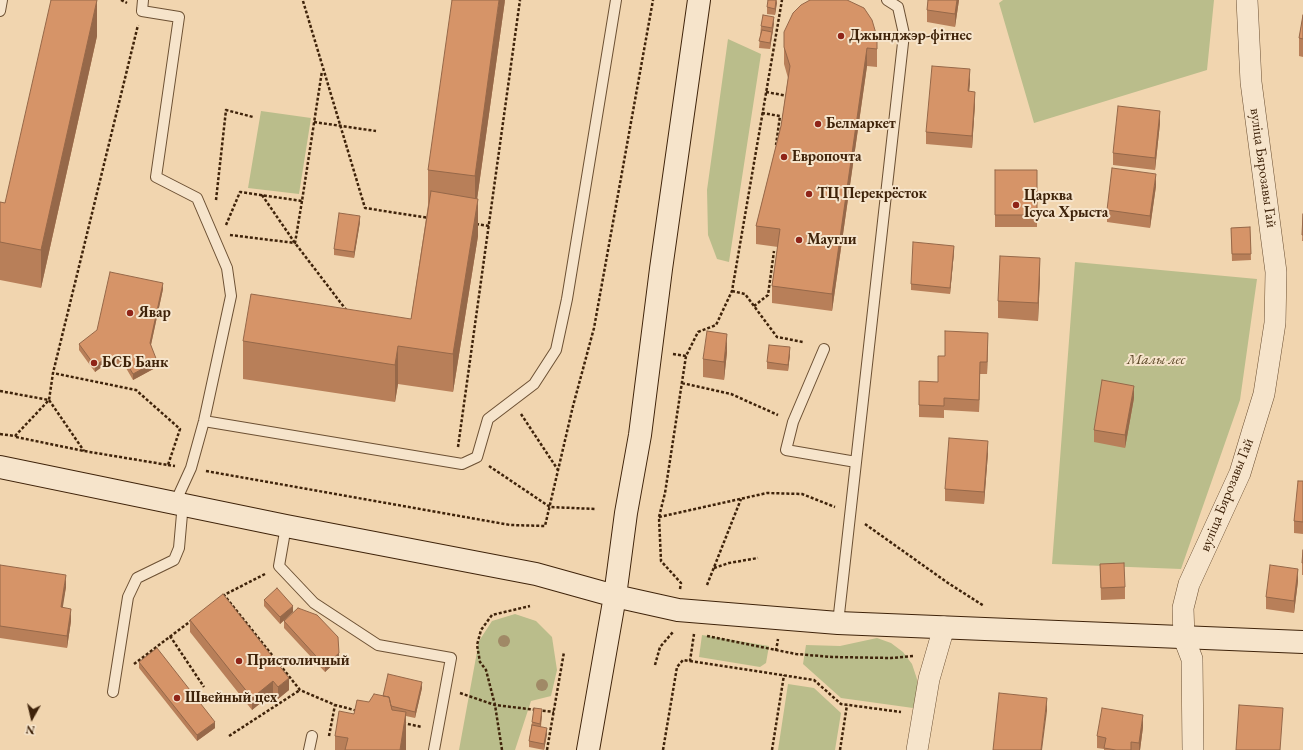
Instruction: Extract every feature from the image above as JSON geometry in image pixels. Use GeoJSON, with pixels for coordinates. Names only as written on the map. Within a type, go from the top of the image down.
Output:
{"type":"FeatureCollection","features":[{"type":"Feature","properties":{"kind":"main road"},"geometry":{"type":"LineString","coordinates":[[588,750],[615,596],[626,513],[640,435],[661,268],[699,0]]}},
{"type":"Feature","properties":{"kind":"main road"},"geometry":{"type":"LineString","coordinates":[[0,467],[286,526],[536,574],[615,596],[678,610],[838,623],[1303,642]]}},
{"type":"Feature","properties":{"kind":"street","name":"вуліца Бярозавы Гай"},"geometry":{"type":"LineString","coordinates":[[1193,750],[1192,659],[1184,638],[1183,608],[1189,584],[1240,473],[1264,394],[1275,323],[1276,272],[1251,82],[1247,0]]}},
{"type":"Feature","properties":{"kind":"street"},"geometry":{"type":"LineString","coordinates":[[917,750],[929,679],[944,627]]}},
{"type":"Feature","properties":{"kind":"lane"},"geometry":{"type":"LineString","coordinates":[[0,11],[2,0]]}},
{"type":"Feature","properties":{"kind":"lane"},"geometry":{"type":"LineString","coordinates":[[113,692],[128,597],[137,578],[174,560],[179,548],[182,514],[180,504],[204,421],[231,296],[227,268],[197,198],[156,177],[179,16],[142,11],[143,0]]}},
{"type":"Feature","properties":{"kind":"lane"},"geometry":{"type":"LineString","coordinates":[[204,421],[462,464],[477,457],[488,419],[534,384],[556,350],[567,299],[616,0]]}},
{"type":"Feature","properties":{"kind":"lane"},"geometry":{"type":"LineString","coordinates":[[838,623],[904,34],[898,7],[887,0]]}},
{"type":"Feature","properties":{"kind":"lane"},"geometry":{"type":"LineString","coordinates":[[824,350],[793,422],[786,450],[856,462]]}},
{"type":"Feature","properties":{"kind":"lane"},"geometry":{"type":"LineString","coordinates":[[286,526],[279,566],[314,603],[378,645],[451,658],[434,750]]}},
{"type":"Feature","properties":{"kind":"lane"},"geometry":{"type":"LineString","coordinates":[[309,750],[312,736]]}},
{"type":"Feature","properties":{"kind":"path"},"geometry":{"type":"LineString","coordinates":[[15,436],[49,400],[53,373],[142,11],[121,0]]}},
{"type":"Feature","properties":{"kind":"path"},"geometry":{"type":"LineString","coordinates":[[456,463],[520,0]]}},
{"type":"Feature","properties":{"kind":"path"},"geometry":{"type":"LineString","coordinates":[[0,434],[84,451],[191,468],[510,525],[545,526],[573,406],[594,328],[654,0]]}},
{"type":"Feature","properties":{"kind":"path"},"geometry":{"type":"LineString","coordinates":[[681,583],[661,561],[659,517],[665,494],[686,356],[698,332],[716,325],[732,292],[782,0]]}},
{"type":"Feature","properties":{"kind":"path"},"geometry":{"type":"LineString","coordinates":[[303,1],[365,208],[435,218]]}},
{"type":"Feature","properties":{"kind":"path"},"geometry":{"type":"LineString","coordinates":[[296,243],[323,68]]}},
{"type":"Feature","properties":{"kind":"path"},"geometry":{"type":"LineString","coordinates":[[766,92],[788,96]]}},
{"type":"Feature","properties":{"kind":"path"},"geometry":{"type":"LineString","coordinates":[[253,117],[226,110],[212,231],[223,234],[296,243]]}},
{"type":"Feature","properties":{"kind":"path"},"geometry":{"type":"LineString","coordinates":[[762,114],[780,116],[776,146]]}},
{"type":"Feature","properties":{"kind":"path"},"geometry":{"type":"LineString","coordinates":[[314,122],[376,131]]}},
{"type":"Feature","properties":{"kind":"path"},"geometry":{"type":"LineString","coordinates":[[223,234],[240,192],[302,201]]}},
{"type":"Feature","properties":{"kind":"path"},"geometry":{"type":"LineString","coordinates":[[262,195],[296,243],[350,314]]}},
{"type":"Feature","properties":{"kind":"path"},"geometry":{"type":"LineString","coordinates":[[474,224],[489,226]]}},
{"type":"Feature","properties":{"kind":"path"},"geometry":{"type":"LineString","coordinates":[[754,306],[768,295],[774,251]]}},
{"type":"Feature","properties":{"kind":"path"},"geometry":{"type":"LineString","coordinates":[[732,292],[745,294],[777,337],[803,342]]}},
{"type":"Feature","properties":{"kind":"path"},"geometry":{"type":"LineString","coordinates":[[53,373],[136,390],[180,430],[168,465]]}},
{"type":"Feature","properties":{"kind":"path"},"geometry":{"type":"LineString","coordinates":[[682,383],[731,394],[793,422]]}},
{"type":"Feature","properties":{"kind":"path"},"geometry":{"type":"LineString","coordinates":[[0,392],[49,400],[84,451]]}},
{"type":"Feature","properties":{"kind":"path"},"geometry":{"type":"LineString","coordinates":[[512,400],[558,470]]}},
{"type":"Feature","properties":{"kind":"path"},"geometry":{"type":"LineString","coordinates":[[477,457],[550,507],[595,509]]}},
{"type":"Feature","properties":{"kind":"path"},"geometry":{"type":"LineString","coordinates":[[659,517],[768,493],[802,494],[850,513],[948,583],[985,606]]}},
{"type":"Feature","properties":{"kind":"path"},"geometry":{"type":"LineString","coordinates":[[707,585],[741,499]]}},
{"type":"Feature","properties":{"kind":"path"},"geometry":{"type":"LineString","coordinates":[[714,568],[729,563],[758,558]]}},
{"type":"Feature","properties":{"kind":"path"},"geometry":{"type":"LineString","coordinates":[[218,600],[224,595],[279,566]]}},
{"type":"Feature","properties":{"kind":"path"},"geometry":{"type":"LineString","coordinates":[[224,595],[300,690],[335,705],[365,713]]}},
{"type":"Feature","properties":{"kind":"path"},"geometry":{"type":"LineString","coordinates":[[502,750],[486,670],[480,662],[477,645],[481,630],[492,615],[530,606]]}},
{"type":"Feature","properties":{"kind":"path"},"geometry":{"type":"LineString","coordinates":[[130,667],[194,618]]}},
{"type":"Feature","properties":{"kind":"path"},"geometry":{"type":"LineString","coordinates":[[655,666],[660,647],[673,632],[676,632]]}},
{"type":"Feature","properties":{"kind":"path"},"geometry":{"type":"LineString","coordinates":[[690,661],[694,634],[776,651],[832,657],[891,658],[936,653]]}},
{"type":"Feature","properties":{"kind":"path"},"geometry":{"type":"LineString","coordinates":[[170,636],[204,687]]}},
{"type":"Feature","properties":{"kind":"path"},"geometry":{"type":"LineString","coordinates":[[547,750],[564,652]]}},
{"type":"Feature","properties":{"kind":"path"},"geometry":{"type":"LineString","coordinates":[[663,750],[677,668],[684,660],[814,680],[841,704],[923,716]]}},
{"type":"Feature","properties":{"kind":"path"},"geometry":{"type":"LineString","coordinates":[[772,750],[784,675]]}},
{"type":"Feature","properties":{"kind":"path"},"geometry":{"type":"LineString","coordinates":[[445,688],[494,705],[554,712]]}},
{"type":"Feature","properties":{"kind":"path"},"geometry":{"type":"LineString","coordinates":[[229,736],[300,690]]}},
{"type":"Feature","properties":{"kind":"path"},"geometry":{"type":"LineString","coordinates":[[328,742],[335,705]]}},
{"type":"Feature","properties":{"kind":"path"},"geometry":{"type":"LineString","coordinates":[[840,750],[847,705]]}},
{"type":"Feature","properties":{"kind":"path"},"geometry":{"type":"LineString","coordinates":[[401,722],[438,731]]}},
{"type":"Feature","properties":{"kind":"green space"},"geometry":{"type":"Polygon","coordinates":[[[1003,0],[1214,0],[1207,70],[1034,123],[999,3],[1003,0]]]}},
{"type":"Feature","properties":{"kind":"green space"},"geometry":{"type":"Polygon","coordinates":[[[728,39],[761,54],[729,262],[717,259],[708,235],[707,190],[728,39]]]}},
{"type":"Feature","properties":{"kind":"green space"},"geometry":{"type":"Polygon","coordinates":[[[261,111],[311,118],[299,194],[248,188],[261,111]]]}},
{"type":"Feature","properties":{"kind":"green space","name":"Малы лес"},"geometry":{"type":"Polygon","coordinates":[[[1075,262],[1257,279],[1240,400],[1181,569],[1052,564],[1075,262]]]}},
{"type":"Feature","properties":{"kind":"green space"},"geometry":{"type":"Polygon","coordinates":[[[515,614],[536,621],[552,637],[557,670],[551,696],[531,701],[515,750],[459,750],[479,641],[492,621],[515,614]]]}},
{"type":"Feature","properties":{"kind":"green space"},"geometry":{"type":"Polygon","coordinates":[[[702,635],[769,646],[766,663],[760,667],[699,657],[702,635]]]}},
{"type":"Feature","properties":{"kind":"green space"},"geometry":{"type":"Polygon","coordinates":[[[877,638],[891,643],[903,652],[912,664],[917,679],[917,694],[913,708],[841,698],[803,664],[806,645],[840,646],[877,638]]]}},
{"type":"Feature","properties":{"kind":"green space"},"geometry":{"type":"Polygon","coordinates":[[[788,684],[814,688],[841,713],[835,750],[778,750],[788,684]]]}},
{"type":"Feature","properties":{"kind":"building"},"geometry":{"type":"Polygon","coordinates":[[[51,0],[97,0],[41,250],[0,242],[0,202],[5,203],[51,0]]]}},
{"type":"Feature","properties":{"kind":"building"},"geometry":{"type":"Polygon","coordinates":[[[452,0],[499,0],[475,176],[428,170],[452,0]]]}},
{"type":"Feature","properties":{"kind":"building"},"geometry":{"type":"Polygon","coordinates":[[[768,0],[776,0],[775,9],[767,7],[768,0]]]}},
{"type":"Feature","properties":{"kind":"building","name":"ТЦ Перекрёсток"},"geometry":{"type":"Polygon","coordinates":[[[810,0],[847,0],[864,8],[872,20],[877,37],[877,49],[867,48],[832,294],[772,286],[780,229],[756,226],[781,126],[790,66],[784,47],[784,32],[793,13],[801,5],[810,0]]]}},
{"type":"Feature","properties":{"kind":"building"},"geometry":{"type":"Polygon","coordinates":[[[928,0],[957,0],[955,14],[927,10],[928,0]]]}},
{"type":"Feature","properties":{"kind":"building"},"geometry":{"type":"Polygon","coordinates":[[[763,15],[774,17],[772,28],[761,26],[763,15]]]}},
{"type":"Feature","properties":{"kind":"building"},"geometry":{"type":"Polygon","coordinates":[[[1303,15],[1303,39],[1299,38],[1303,15]]]}},
{"type":"Feature","properties":{"kind":"building"},"geometry":{"type":"Polygon","coordinates":[[[762,30],[772,32],[770,43],[759,41],[762,30]]]}},
{"type":"Feature","properties":{"kind":"building"},"geometry":{"type":"Polygon","coordinates":[[[932,66],[970,69],[968,91],[975,92],[972,136],[926,132],[932,66]]]}},
{"type":"Feature","properties":{"kind":"building"},"geometry":{"type":"Polygon","coordinates":[[[1118,106],[1160,111],[1155,158],[1113,153],[1118,106]]]}},
{"type":"Feature","properties":{"kind":"building"},"geometry":{"type":"Polygon","coordinates":[[[1112,168],[1156,174],[1150,216],[1107,210],[1112,168]]]}},
{"type":"Feature","properties":{"kind":"building","name":"Царква Ісуса Хрыста"},"geometry":{"type":"Polygon","coordinates":[[[995,170],[1037,170],[1037,215],[995,215],[995,170]]]}},
{"type":"Feature","properties":{"kind":"building"},"geometry":{"type":"Polygon","coordinates":[[[431,191],[478,199],[453,354],[398,346],[395,365],[243,341],[251,294],[411,319],[431,191]]]}},
{"type":"Feature","properties":{"kind":"building"},"geometry":{"type":"Polygon","coordinates":[[[339,213],[360,216],[354,252],[334,249],[339,213]]]}},
{"type":"Feature","properties":{"kind":"building"},"geometry":{"type":"Polygon","coordinates":[[[1303,214],[1303,235],[1302,235],[1303,214]]]}},
{"type":"Feature","properties":{"kind":"building"},"geometry":{"type":"Polygon","coordinates":[[[1250,227],[1251,254],[1232,254],[1231,228],[1250,227]]]}},
{"type":"Feature","properties":{"kind":"building"},"geometry":{"type":"Polygon","coordinates":[[[913,242],[954,246],[950,288],[911,284],[913,242]]]}},
{"type":"Feature","properties":{"kind":"building"},"geometry":{"type":"Polygon","coordinates":[[[1000,256],[1040,258],[1038,303],[998,301],[1000,256]]]}},
{"type":"Feature","properties":{"kind":"building","name":"Явар"},"geometry":{"type":"Polygon","coordinates":[[[110,272],[163,283],[150,343],[157,361],[133,374],[126,362],[107,357],[95,366],[79,344],[97,330],[110,272]]]}},
{"type":"Feature","properties":{"kind":"building"},"geometry":{"type":"Polygon","coordinates":[[[707,331],[727,334],[724,362],[703,359],[707,331]]]}},
{"type":"Feature","properties":{"kind":"building"},"geometry":{"type":"Polygon","coordinates":[[[945,331],[988,333],[987,362],[980,362],[979,400],[944,398],[944,406],[919,405],[919,381],[938,382],[938,356],[945,356],[945,331]]]}},
{"type":"Feature","properties":{"kind":"building"},"geometry":{"type":"Polygon","coordinates":[[[769,345],[790,347],[788,365],[767,362],[769,345]]]}},
{"type":"Feature","properties":{"kind":"building"},"geometry":{"type":"Polygon","coordinates":[[[1102,380],[1134,386],[1125,435],[1094,430],[1102,380]]]}},
{"type":"Feature","properties":{"kind":"building"},"geometry":{"type":"Polygon","coordinates":[[[949,438],[988,441],[984,492],[945,489],[949,438]]]}},
{"type":"Feature","properties":{"kind":"building"},"geometry":{"type":"Polygon","coordinates":[[[1298,481],[1303,481],[1303,522],[1294,521],[1298,481]]]}},
{"type":"Feature","properties":{"kind":"building"},"geometry":{"type":"Polygon","coordinates":[[[1124,563],[1125,587],[1101,588],[1100,564],[1124,563]]]}},
{"type":"Feature","properties":{"kind":"building"},"geometry":{"type":"Polygon","coordinates":[[[0,565],[66,575],[61,607],[71,609],[67,636],[0,626],[0,565]]]}},
{"type":"Feature","properties":{"kind":"building"},"geometry":{"type":"Polygon","coordinates":[[[1270,565],[1298,569],[1294,601],[1266,597],[1270,565]]]}},
{"type":"Feature","properties":{"kind":"building"},"geometry":{"type":"Polygon","coordinates":[[[277,588],[293,606],[280,617],[264,600],[277,588]]]}},
{"type":"Feature","properties":{"kind":"building","name":"Пристоличный"},"geometry":{"type":"Polygon","coordinates":[[[223,594],[289,678],[278,687],[273,681],[252,698],[190,620],[223,594]]]}},
{"type":"Feature","properties":{"kind":"building"},"geometry":{"type":"Polygon","coordinates":[[[298,608],[317,615],[338,637],[339,653],[325,666],[284,621],[298,608]]]}},
{"type":"Feature","properties":{"kind":"building","name":"Швейный цех"},"geometry":{"type":"Polygon","coordinates":[[[157,648],[215,722],[197,735],[139,662],[157,648]]]}},
{"type":"Feature","properties":{"kind":"building"},"geometry":{"type":"Polygon","coordinates":[[[388,674],[422,682],[415,712],[391,706],[389,697],[383,696],[388,674]]]}},
{"type":"Feature","properties":{"kind":"building"},"geometry":{"type":"Polygon","coordinates":[[[999,693],[1047,698],[1041,750],[993,750],[999,693]]]}},
{"type":"Feature","properties":{"kind":"building"},"geometry":{"type":"Polygon","coordinates":[[[374,694],[389,697],[392,710],[406,712],[400,750],[345,750],[348,738],[335,736],[339,711],[354,714],[357,700],[369,702],[374,694]]]}},
{"type":"Feature","properties":{"kind":"building"},"geometry":{"type":"Polygon","coordinates":[[[1239,705],[1283,708],[1280,750],[1236,750],[1239,705]]]}},
{"type":"Feature","properties":{"kind":"building"},"geometry":{"type":"Polygon","coordinates":[[[534,708],[542,709],[540,724],[532,722],[534,708]]]}},
{"type":"Feature","properties":{"kind":"building"},"geometry":{"type":"Polygon","coordinates":[[[1102,708],[1143,715],[1139,743],[1131,742],[1131,750],[1104,748],[1106,738],[1097,736],[1102,708]]]}},
{"type":"Feature","properties":{"kind":"building"},"geometry":{"type":"Polygon","coordinates":[[[532,725],[547,728],[544,744],[529,741],[532,725]]]}},
{"type":"Feature","properties":{"kind":"place","name":"Джынджэр-фітнес"},"geometry":{"type":"Point","coordinates":[841,36]}},
{"type":"Feature","properties":{"kind":"place","name":"Белмаркет"},"geometry":{"type":"Point","coordinates":[818,124]}},
{"type":"Feature","properties":{"kind":"place","name":"Европочта"},"geometry":{"type":"Point","coordinates":[784,157]}},
{"type":"Feature","properties":{"kind":"place","name":"ТЦ Перекрёсток"},"geometry":{"type":"Point","coordinates":[809,194]}},
{"type":"Feature","properties":{"kind":"place","name":"Царква Ісуса Хрыста"},"geometry":{"type":"Point","coordinates":[1016,205]}},
{"type":"Feature","properties":{"kind":"place","name":"Маугли"},"geometry":{"type":"Point","coordinates":[799,240]}},
{"type":"Feature","properties":{"kind":"place","name":"Явар"},"geometry":{"type":"Point","coordinates":[130,313]}},
{"type":"Feature","properties":{"kind":"place","name":"БСБ Банк"},"geometry":{"type":"Point","coordinates":[94,363]}},
{"type":"Feature","properties":{"kind":"place","name":"Пристоличный"},"geometry":{"type":"Point","coordinates":[239,661]}},
{"type":"Feature","properties":{"kind":"place","name":"Швейный цех"},"geometry":{"type":"Point","coordinates":[177,698]}}]}
